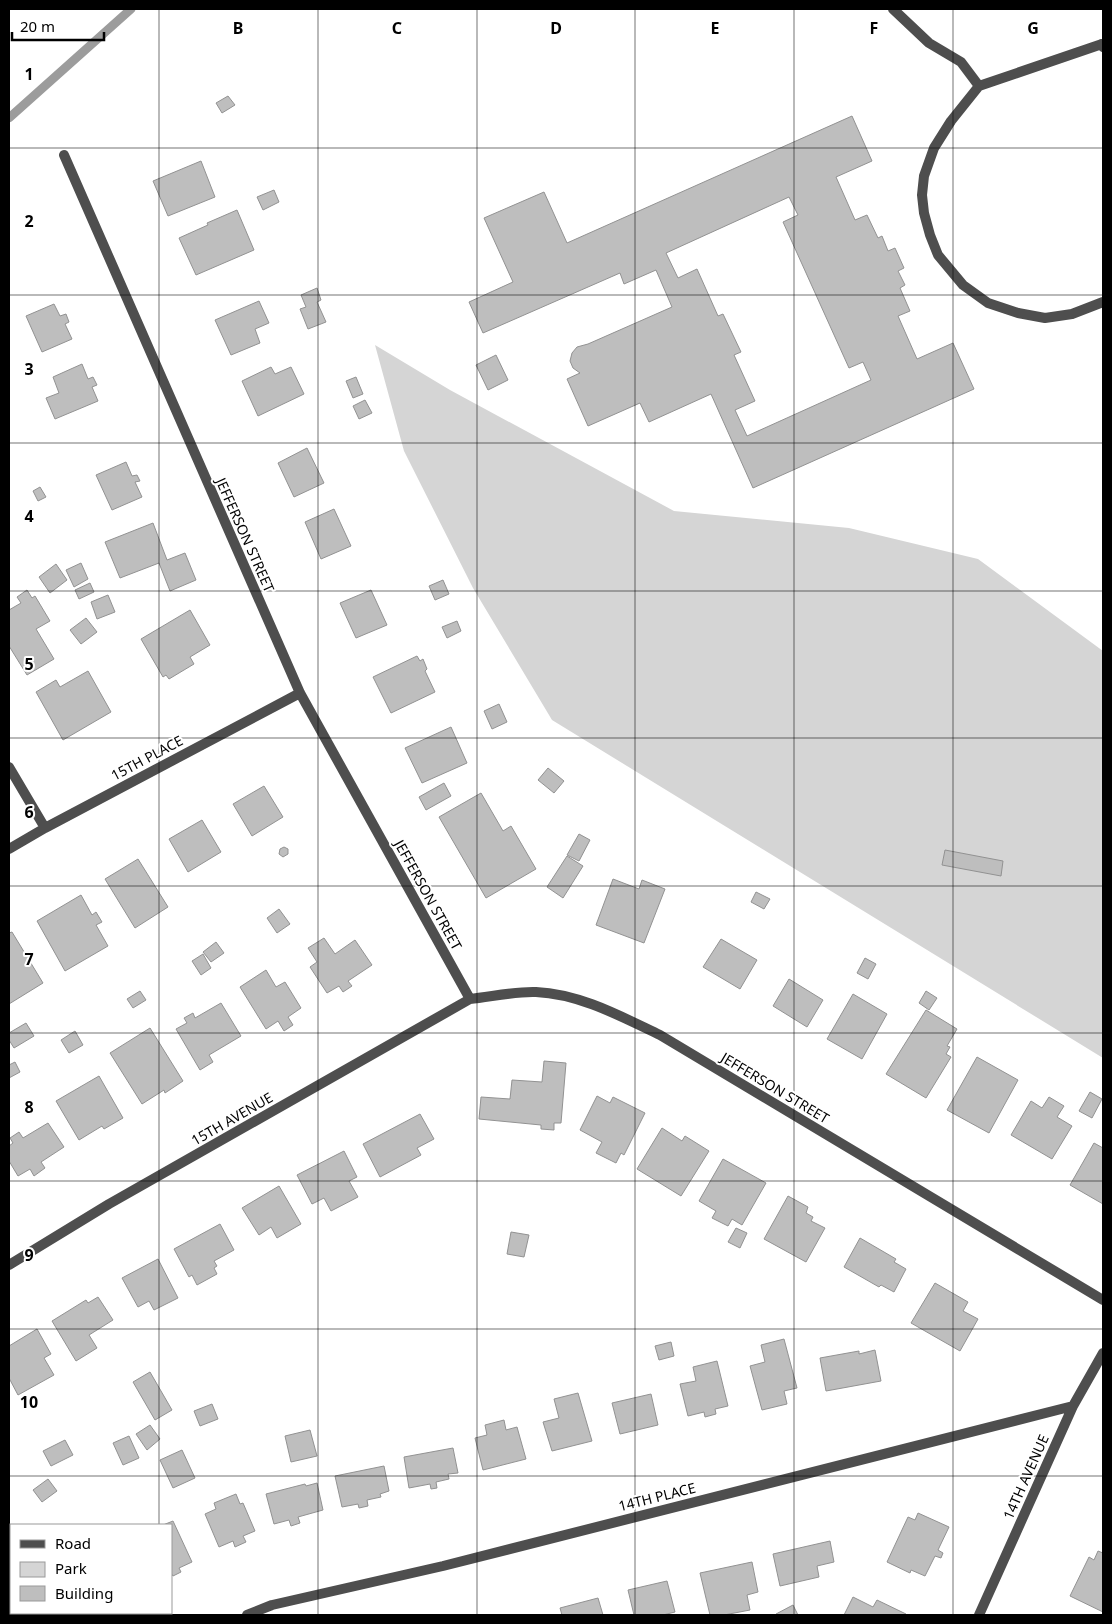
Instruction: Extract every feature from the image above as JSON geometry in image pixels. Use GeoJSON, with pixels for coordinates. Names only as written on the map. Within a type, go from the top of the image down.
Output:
{"type":"FeatureCollection","features":[{"type":"Feature","properties":{"kind":"street"},"geometry":{"type":"LineString","coordinates":[[893,9],[929,43],[961,62],[979,86]]}},
{"type":"Feature","properties":{"kind":"street"},"geometry":{"type":"LineString","coordinates":[[1102,45],[979,86],[951,121],[934,148],[924,176],[922,195],[924,213],[938,255],[963,285],[988,302],[1018,313],[1045,318],[1072,314],[1103,302]]}},
{"type":"Feature","properties":{"kind":"street","name":"JEFFERSON STREET"},"geometry":{"type":"LineString","coordinates":[[64,155],[300,693],[470,999],[535,992],[573,997],[660,1035],[1103,1300]]}},
{"type":"Feature","properties":{"kind":"street","name":"15TH PLACE"},"geometry":{"type":"LineString","coordinates":[[9,849],[300,693]]}},
{"type":"Feature","properties":{"kind":"street"},"geometry":{"type":"LineString","coordinates":[[9,767],[45,828]]}},
{"type":"Feature","properties":{"kind":"street","name":"15TH AVENUE"},"geometry":{"type":"LineString","coordinates":[[9,1265],[118,1199],[470,999]]}},
{"type":"Feature","properties":{"kind":"street","name":"14TH AVENUE"},"geometry":{"type":"LineString","coordinates":[[979,1615],[1073,1406],[1103,1354]]}},
{"type":"Feature","properties":{"kind":"street","name":"14TH PLACE"},"geometry":{"type":"LineString","coordinates":[[247,1615],[272,1605],[314,1594],[453,1563],[1073,1406]]}},
{"type":"Feature","properties":{"kind":"green space"},"geometry":{"type":"Polygon","coordinates":[[[375,345],[450,390],[674,511],[849,528],[978,559],[1103,651],[1103,1058],[552,720],[473,588],[404,451],[375,345]]]}},
{"type":"Feature","properties":{"kind":"building"},"geometry":{"type":"Polygon","coordinates":[[[228,96],[235,105],[222,113],[216,103],[228,96]]]}},
{"type":"Feature","properties":{"kind":"building"},"geometry":{"type":"Polygon","coordinates":[[[852,116],[872,161],[836,177],[855,220],[867,215],[878,238],[882,236],[888,251],[895,248],[904,268],[898,271],[905,285],[900,288],[910,311],[898,316],[917,359],[953,343],[974,389],[753,488],[711,394],[649,422],[640,403],[588,426],[567,379],[580,373],[573,368],[570,361],[572,353],[577,347],[588,344],[672,307],[656,270],[624,284],[620,273],[483,333],[469,302],[513,282],[484,218],[544,192],[567,243],[852,116]],[[789,197],[666,253],[678,278],[697,269],[718,316],[723,314],[741,352],[734,355],[755,401],[735,410],[747,436],[871,380],[863,362],[849,368],[783,222],[798,215],[789,197]]]}},
{"type":"Feature","properties":{"kind":"building"},"geometry":{"type":"Polygon","coordinates":[[[201,161],[215,197],[168,216],[153,181],[201,161]]]}},
{"type":"Feature","properties":{"kind":"building"},"geometry":{"type":"Polygon","coordinates":[[[274,190],[279,202],[263,210],[257,197],[274,190]]]}},
{"type":"Feature","properties":{"kind":"building"},"geometry":{"type":"Polygon","coordinates":[[[237,210],[254,250],[196,275],[179,238],[237,210]]]}},
{"type":"Feature","properties":{"kind":"building"},"geometry":{"type":"Polygon","coordinates":[[[317,288],[321,300],[317,302],[326,322],[308,329],[300,309],[306,307],[301,295],[317,288]]]}},
{"type":"Feature","properties":{"kind":"building"},"geometry":{"type":"Polygon","coordinates":[[[259,301],[269,323],[255,329],[260,343],[231,355],[215,320],[259,301]]]}},
{"type":"Feature","properties":{"kind":"building"},"geometry":{"type":"Polygon","coordinates":[[[54,304],[60,316],[66,314],[69,322],[65,324],[72,339],[42,352],[26,316],[54,304]]]}},
{"type":"Feature","properties":{"kind":"building"},"geometry":{"type":"Polygon","coordinates":[[[496,355],[508,380],[488,390],[476,365],[496,355]]]}},
{"type":"Feature","properties":{"kind":"building"},"geometry":{"type":"Polygon","coordinates":[[[82,364],[88,379],[93,377],[97,385],[92,387],[98,401],[55,419],[46,398],[59,393],[53,377],[82,364]]]}},
{"type":"Feature","properties":{"kind":"building"},"geometry":{"type":"Polygon","coordinates":[[[271,367],[275,374],[291,367],[304,394],[258,416],[242,381],[271,367]]]}},
{"type":"Feature","properties":{"kind":"building"},"geometry":{"type":"Polygon","coordinates":[[[356,377],[363,394],[353,398],[346,381],[356,377]]]}},
{"type":"Feature","properties":{"kind":"building"},"geometry":{"type":"Polygon","coordinates":[[[365,400],[372,413],[359,419],[353,406],[365,400]]]}},
{"type":"Feature","properties":{"kind":"building"},"geometry":{"type":"Polygon","coordinates":[[[307,448],[324,483],[294,497],[278,463],[307,448]]]}},
{"type":"Feature","properties":{"kind":"building"},"geometry":{"type":"Polygon","coordinates":[[[126,462],[132,476],[137,475],[140,481],[135,482],[142,497],[112,510],[96,475],[126,462]]]}},
{"type":"Feature","properties":{"kind":"building"},"geometry":{"type":"Polygon","coordinates":[[[40,487],[46,497],[38,501],[33,491],[40,487]]]}},
{"type":"Feature","properties":{"kind":"building"},"geometry":{"type":"Polygon","coordinates":[[[334,509],[351,546],[321,559],[305,522],[334,509]]]}},
{"type":"Feature","properties":{"kind":"building"},"geometry":{"type":"Polygon","coordinates":[[[153,523],[167,560],[185,553],[196,580],[170,591],[159,563],[120,578],[105,542],[153,523]]]}},
{"type":"Feature","properties":{"kind":"building"},"geometry":{"type":"Polygon","coordinates":[[[81,563],[88,579],[74,587],[66,570],[81,563]]]}},
{"type":"Feature","properties":{"kind":"building"},"geometry":{"type":"Polygon","coordinates":[[[56,564],[67,580],[50,593],[39,577],[56,564]]]}},
{"type":"Feature","properties":{"kind":"building"},"geometry":{"type":"Polygon","coordinates":[[[443,580],[449,594],[435,600],[429,586],[443,580]]]}},
{"type":"Feature","properties":{"kind":"building"},"geometry":{"type":"Polygon","coordinates":[[[90,583],[94,592],[79,599],[75,590],[90,583]]]}},
{"type":"Feature","properties":{"kind":"building"},"geometry":{"type":"Polygon","coordinates":[[[27,590],[32,598],[35,596],[50,621],[36,629],[54,659],[27,675],[9,646],[9,610],[21,603],[17,597],[27,590]]]}},
{"type":"Feature","properties":{"kind":"building"},"geometry":{"type":"Polygon","coordinates":[[[371,590],[387,625],[356,638],[340,603],[371,590]]]}},
{"type":"Feature","properties":{"kind":"building"},"geometry":{"type":"Polygon","coordinates":[[[108,595],[115,612],[97,619],[91,602],[108,595]]]}},
{"type":"Feature","properties":{"kind":"building"},"geometry":{"type":"Polygon","coordinates":[[[190,610],[210,645],[190,657],[194,664],[169,679],[166,675],[163,677],[141,639],[190,610]]]}},
{"type":"Feature","properties":{"kind":"building"},"geometry":{"type":"Polygon","coordinates":[[[86,618],[97,632],[81,644],[70,630],[86,618]]]}},
{"type":"Feature","properties":{"kind":"building"},"geometry":{"type":"Polygon","coordinates":[[[457,621],[461,631],[447,638],[442,627],[457,621]]]}},
{"type":"Feature","properties":{"kind":"building"},"geometry":{"type":"Polygon","coordinates":[[[417,656],[420,661],[423,659],[427,669],[425,671],[435,692],[391,713],[373,677],[417,656]]]}},
{"type":"Feature","properties":{"kind":"building"},"geometry":{"type":"Polygon","coordinates":[[[88,671],[111,712],[63,740],[36,692],[56,680],[60,687],[88,671]]]}},
{"type":"Feature","properties":{"kind":"building"},"geometry":{"type":"Polygon","coordinates":[[[499,704],[507,722],[492,729],[484,711],[499,704]]]}},
{"type":"Feature","properties":{"kind":"building"},"geometry":{"type":"Polygon","coordinates":[[[451,727],[467,763],[422,783],[405,748],[451,727]]]}},
{"type":"Feature","properties":{"kind":"building"},"geometry":{"type":"Polygon","coordinates":[[[548,768],[564,781],[554,793],[538,780],[548,768]]]}},
{"type":"Feature","properties":{"kind":"building"},"geometry":{"type":"Polygon","coordinates":[[[444,783],[451,796],[426,810],[419,797],[444,783]]]}},
{"type":"Feature","properties":{"kind":"building"},"geometry":{"type":"Polygon","coordinates":[[[264,786],[283,817],[252,836],[233,804],[264,786]]]}},
{"type":"Feature","properties":{"kind":"building"},"geometry":{"type":"Polygon","coordinates":[[[481,793],[503,831],[511,826],[536,869],[486,898],[439,817],[481,793]]]}},
{"type":"Feature","properties":{"kind":"building"},"geometry":{"type":"Polygon","coordinates":[[[202,820],[221,852],[188,872],[169,839],[202,820]]]}},
{"type":"Feature","properties":{"kind":"building"},"geometry":{"type":"Polygon","coordinates":[[[579,834],[590,840],[579,861],[567,855],[579,834]]]}},
{"type":"Feature","properties":{"kind":"building"},"geometry":{"type":"Polygon","coordinates":[[[284,847],[288,849],[288,854],[283,857],[279,854],[280,849],[284,847]]]}},
{"type":"Feature","properties":{"kind":"building"},"geometry":{"type":"Polygon","coordinates":[[[945,850],[1003,861],[1001,876],[942,865],[945,850]]]}},
{"type":"Feature","properties":{"kind":"building"},"geometry":{"type":"Polygon","coordinates":[[[567,856],[583,866],[563,898],[547,887],[567,856]]]}},
{"type":"Feature","properties":{"kind":"building"},"geometry":{"type":"Polygon","coordinates":[[[138,859],[168,907],[135,928],[105,879],[138,859]]]}},
{"type":"Feature","properties":{"kind":"building"},"geometry":{"type":"Polygon","coordinates":[[[613,879],[639,889],[642,880],[665,889],[644,943],[596,925],[613,879]]]}},
{"type":"Feature","properties":{"kind":"building"},"geometry":{"type":"Polygon","coordinates":[[[756,892],[770,899],[764,909],[751,902],[756,892]]]}},
{"type":"Feature","properties":{"kind":"building"},"geometry":{"type":"Polygon","coordinates":[[[81,895],[92,915],[96,912],[102,922],[96,925],[108,946],[65,971],[37,921],[81,895]]]}},
{"type":"Feature","properties":{"kind":"building"},"geometry":{"type":"Polygon","coordinates":[[[279,909],[290,924],[277,933],[267,918],[279,909]]]}},
{"type":"Feature","properties":{"kind":"building"},"geometry":{"type":"Polygon","coordinates":[[[12,932],[43,983],[9,1004],[9,933],[12,932]]]}},
{"type":"Feature","properties":{"kind":"building"},"geometry":{"type":"Polygon","coordinates":[[[324,938],[335,954],[355,940],[372,965],[348,981],[352,986],[343,992],[339,986],[327,993],[310,967],[317,962],[308,948],[324,938]]]}},
{"type":"Feature","properties":{"kind":"building"},"geometry":{"type":"Polygon","coordinates":[[[721,939],[757,960],[740,989],[703,967],[721,939]]]}},
{"type":"Feature","properties":{"kind":"building"},"geometry":{"type":"Polygon","coordinates":[[[216,942],[224,953],[211,962],[203,952],[216,942]]]}},
{"type":"Feature","properties":{"kind":"building"},"geometry":{"type":"Polygon","coordinates":[[[203,954],[211,968],[201,975],[192,961],[203,954]]]}},
{"type":"Feature","properties":{"kind":"building"},"geometry":{"type":"Polygon","coordinates":[[[865,958],[876,964],[868,979],[857,973],[865,958]]]}},
{"type":"Feature","properties":{"kind":"building"},"geometry":{"type":"Polygon","coordinates":[[[266,970],[276,987],[285,982],[301,1008],[288,1017],[293,1025],[284,1031],[278,1021],[266,1029],[240,987],[266,970]]]}},
{"type":"Feature","properties":{"kind":"building"},"geometry":{"type":"Polygon","coordinates":[[[789,979],[823,1000],[807,1027],[773,1006],[789,979]]]}},
{"type":"Feature","properties":{"kind":"building"},"geometry":{"type":"Polygon","coordinates":[[[140,991],[146,1000],[133,1008],[127,999],[140,991]]]}},
{"type":"Feature","properties":{"kind":"building"},"geometry":{"type":"Polygon","coordinates":[[[926,991],[937,998],[929,1010],[919,1003],[926,991]]]}},
{"type":"Feature","properties":{"kind":"building"},"geometry":{"type":"Polygon","coordinates":[[[853,994],[887,1014],[862,1059],[827,1039],[853,994]]]}},
{"type":"Feature","properties":{"kind":"building"},"geometry":{"type":"Polygon","coordinates":[[[221,1003],[241,1036],[209,1055],[213,1062],[200,1070],[176,1029],[187,1023],[184,1018],[193,1013],[195,1018],[221,1003]]]}},
{"type":"Feature","properties":{"kind":"building"},"geometry":{"type":"Polygon","coordinates":[[[926,1010],[957,1029],[947,1046],[950,1047],[946,1054],[951,1057],[926,1098],[886,1074],[926,1010]]]}},
{"type":"Feature","properties":{"kind":"building"},"geometry":{"type":"Polygon","coordinates":[[[26,1023],[34,1036],[14,1048],[9,1040],[9,1033],[26,1023]]]}},
{"type":"Feature","properties":{"kind":"building"},"geometry":{"type":"Polygon","coordinates":[[[150,1028],[183,1081],[165,1093],[164,1090],[142,1104],[110,1053],[150,1028]]]}},
{"type":"Feature","properties":{"kind":"building"},"geometry":{"type":"Polygon","coordinates":[[[75,1031],[83,1045],[69,1053],[61,1040],[75,1031]]]}},
{"type":"Feature","properties":{"kind":"building"},"geometry":{"type":"Polygon","coordinates":[[[977,1057],[1018,1080],[989,1133],[947,1110],[977,1057]]]}},
{"type":"Feature","properties":{"kind":"building"},"geometry":{"type":"Polygon","coordinates":[[[544,1061],[566,1063],[561,1123],[554,1123],[554,1130],[541,1129],[541,1125],[479,1119],[481,1097],[510,1099],[512,1080],[542,1082],[544,1061]]]}},
{"type":"Feature","properties":{"kind":"building"},"geometry":{"type":"Polygon","coordinates":[[[15,1062],[20,1072],[9,1078],[9,1065],[15,1062]]]}},
{"type":"Feature","properties":{"kind":"building"},"geometry":{"type":"Polygon","coordinates":[[[99,1076],[123,1118],[104,1129],[102,1126],[79,1140],[56,1101],[99,1076]]]}},
{"type":"Feature","properties":{"kind":"building"},"geometry":{"type":"Polygon","coordinates":[[[1090,1092],[1102,1099],[1092,1118],[1079,1111],[1090,1092]]]}},
{"type":"Feature","properties":{"kind":"building"},"geometry":{"type":"Polygon","coordinates":[[[597,1096],[610,1103],[613,1097],[645,1113],[624,1155],[621,1153],[616,1163],[596,1153],[602,1142],[580,1130],[597,1096]]]}},
{"type":"Feature","properties":{"kind":"building"},"geometry":{"type":"Polygon","coordinates":[[[1049,1097],[1064,1106],[1057,1117],[1072,1126],[1052,1159],[1011,1135],[1031,1101],[1042,1108],[1049,1097]]]}},
{"type":"Feature","properties":{"kind":"building"},"geometry":{"type":"Polygon","coordinates":[[[420,1114],[434,1139],[417,1148],[421,1155],[380,1177],[363,1144],[420,1114]]]}},
{"type":"Feature","properties":{"kind":"building"},"geometry":{"type":"Polygon","coordinates":[[[48,1123],[64,1147],[41,1162],[45,1168],[34,1176],[30,1169],[18,1176],[9,1161],[9,1146],[13,1143],[10,1138],[19,1132],[23,1138],[48,1123]]]}},
{"type":"Feature","properties":{"kind":"building"},"geometry":{"type":"Polygon","coordinates":[[[662,1128],[682,1141],[685,1136],[709,1151],[681,1196],[637,1169],[662,1128]]]}},
{"type":"Feature","properties":{"kind":"building"},"geometry":{"type":"Polygon","coordinates":[[[1094,1143],[1103,1148],[1103,1204],[1070,1185],[1094,1143]]]}},
{"type":"Feature","properties":{"kind":"building"},"geometry":{"type":"Polygon","coordinates":[[[344,1151],[357,1177],[349,1181],[358,1197],[331,1211],[324,1198],[312,1204],[297,1175],[344,1151]]]}},
{"type":"Feature","properties":{"kind":"building"},"geometry":{"type":"Polygon","coordinates":[[[723,1159],[766,1183],[742,1225],[732,1219],[728,1226],[712,1218],[716,1211],[699,1201],[723,1159]]]}},
{"type":"Feature","properties":{"kind":"building"},"geometry":{"type":"Polygon","coordinates":[[[279,1186],[301,1224],[277,1238],[271,1227],[259,1235],[242,1208],[279,1186]]]}},
{"type":"Feature","properties":{"kind":"building"},"geometry":{"type":"Polygon","coordinates":[[[788,1196],[808,1207],[806,1213],[813,1217],[811,1221],[825,1228],[806,1262],[764,1239],[788,1196]]]}},
{"type":"Feature","properties":{"kind":"building"},"geometry":{"type":"Polygon","coordinates":[[[220,1224],[234,1250],[214,1261],[217,1266],[214,1268],[217,1274],[197,1285],[192,1275],[189,1277],[174,1249],[220,1224]]]}},
{"type":"Feature","properties":{"kind":"building"},"geometry":{"type":"Polygon","coordinates":[[[736,1228],[747,1233],[740,1248],[728,1242],[736,1228]]]}},
{"type":"Feature","properties":{"kind":"building"},"geometry":{"type":"Polygon","coordinates":[[[511,1232],[529,1235],[524,1257],[507,1254],[511,1232]]]}},
{"type":"Feature","properties":{"kind":"building"},"geometry":{"type":"Polygon","coordinates":[[[860,1238],[896,1259],[894,1262],[906,1269],[894,1292],[881,1285],[879,1287],[844,1267],[860,1238]]]}},
{"type":"Feature","properties":{"kind":"building"},"geometry":{"type":"Polygon","coordinates":[[[158,1259],[178,1298],[154,1310],[149,1301],[138,1307],[122,1278],[158,1259]]]}},
{"type":"Feature","properties":{"kind":"building"},"geometry":{"type":"Polygon","coordinates":[[[935,1283],[968,1302],[963,1311],[978,1319],[960,1351],[911,1323],[935,1283]]]}},
{"type":"Feature","properties":{"kind":"building"},"geometry":{"type":"Polygon","coordinates":[[[98,1297],[113,1320],[89,1335],[97,1348],[76,1361],[52,1321],[86,1300],[88,1303],[98,1297]]]}},
{"type":"Feature","properties":{"kind":"building"},"geometry":{"type":"Polygon","coordinates":[[[37,1329],[51,1354],[44,1358],[54,1375],[18,1395],[9,1378],[9,1346],[37,1329]]]}},
{"type":"Feature","properties":{"kind":"building"},"geometry":{"type":"Polygon","coordinates":[[[784,1339],[797,1388],[784,1391],[787,1404],[762,1410],[750,1366],[765,1362],[761,1345],[784,1339]]]}},
{"type":"Feature","properties":{"kind":"building"},"geometry":{"type":"Polygon","coordinates":[[[671,1342],[674,1356],[659,1360],[655,1346],[671,1342]]]}},
{"type":"Feature","properties":{"kind":"building"},"geometry":{"type":"Polygon","coordinates":[[[875,1350],[881,1381],[826,1391],[820,1358],[859,1351],[859,1354],[875,1350]]]}},
{"type":"Feature","properties":{"kind":"building"},"geometry":{"type":"Polygon","coordinates":[[[717,1361],[728,1406],[715,1409],[716,1414],[705,1417],[704,1412],[688,1416],[680,1384],[696,1381],[693,1367],[717,1361]]]}},
{"type":"Feature","properties":{"kind":"building"},"geometry":{"type":"Polygon","coordinates":[[[150,1372],[172,1410],[155,1420],[133,1382],[150,1372]]]}},
{"type":"Feature","properties":{"kind":"building"},"geometry":{"type":"Polygon","coordinates":[[[578,1393],[592,1441],[552,1451],[543,1422],[559,1418],[554,1399],[578,1393]]]}},
{"type":"Feature","properties":{"kind":"building"},"geometry":{"type":"Polygon","coordinates":[[[651,1394],[658,1425],[620,1434],[612,1403],[651,1394]]]}},
{"type":"Feature","properties":{"kind":"building"},"geometry":{"type":"Polygon","coordinates":[[[212,1404],[218,1419],[200,1426],[194,1411],[212,1404]]]}},
{"type":"Feature","properties":{"kind":"building"},"geometry":{"type":"Polygon","coordinates":[[[504,1420],[506,1430],[517,1427],[526,1459],[483,1470],[475,1438],[487,1435],[485,1425],[504,1420]]]}},
{"type":"Feature","properties":{"kind":"building"},"geometry":{"type":"Polygon","coordinates":[[[150,1425],[160,1439],[147,1450],[136,1434],[150,1425]]]}},
{"type":"Feature","properties":{"kind":"building"},"geometry":{"type":"Polygon","coordinates":[[[310,1430],[317,1456],[291,1462],[285,1436],[310,1430]]]}},
{"type":"Feature","properties":{"kind":"building"},"geometry":{"type":"Polygon","coordinates":[[[129,1436],[139,1458],[123,1465],[113,1443],[129,1436]]]}},
{"type":"Feature","properties":{"kind":"building"},"geometry":{"type":"Polygon","coordinates":[[[65,1440],[73,1455],[51,1466],[43,1451],[65,1440]]]}},
{"type":"Feature","properties":{"kind":"building"},"geometry":{"type":"Polygon","coordinates":[[[453,1448],[458,1473],[448,1474],[449,1479],[436,1482],[437,1488],[431,1489],[430,1484],[409,1488],[404,1457],[453,1448]]]}},
{"type":"Feature","properties":{"kind":"building"},"geometry":{"type":"Polygon","coordinates":[[[182,1450],[195,1478],[173,1488],[160,1460],[182,1450]]]}},
{"type":"Feature","properties":{"kind":"building"},"geometry":{"type":"Polygon","coordinates":[[[384,1466],[389,1491],[380,1494],[381,1497],[367,1500],[368,1506],[359,1508],[358,1504],[342,1507],[335,1476],[384,1466]]]}},
{"type":"Feature","properties":{"kind":"building"},"geometry":{"type":"Polygon","coordinates":[[[48,1479],[57,1491],[42,1502],[33,1490],[48,1479]]]}},
{"type":"Feature","properties":{"kind":"building"},"geometry":{"type":"Polygon","coordinates":[[[317,1483],[323,1510],[298,1517],[300,1523],[291,1526],[289,1520],[274,1524],[266,1494],[305,1484],[306,1486],[317,1483]]]}},
{"type":"Feature","properties":{"kind":"building"},"geometry":{"type":"Polygon","coordinates":[[[236,1494],[240,1504],[243,1503],[255,1531],[243,1536],[246,1542],[235,1547],[233,1541],[219,1547],[205,1514],[216,1509],[214,1503],[236,1494]]]}},
{"type":"Feature","properties":{"kind":"building"},"geometry":{"type":"Polygon","coordinates":[[[918,1513],[949,1527],[938,1550],[943,1553],[941,1558],[935,1556],[925,1576],[911,1570],[910,1573],[887,1562],[908,1517],[915,1520],[918,1513]]]}},
{"type":"Feature","properties":{"kind":"building"},"geometry":{"type":"Polygon","coordinates":[[[173,1521],[192,1562],[179,1568],[181,1572],[173,1576],[172,1524],[166,1524],[173,1521]]]}},
{"type":"Feature","properties":{"kind":"building"},"geometry":{"type":"Polygon","coordinates":[[[830,1541],[834,1562],[817,1566],[819,1577],[780,1586],[773,1554],[830,1541]]]}},
{"type":"Feature","properties":{"kind":"building"},"geometry":{"type":"Polygon","coordinates":[[[1098,1551],[1103,1553],[1103,1612],[1070,1596],[1089,1557],[1094,1560],[1098,1551]]]}},
{"type":"Feature","properties":{"kind":"building"},"geometry":{"type":"Polygon","coordinates":[[[752,1562],[758,1592],[747,1595],[750,1610],[724,1615],[710,1615],[700,1573],[752,1562]]]}},
{"type":"Feature","properties":{"kind":"building"},"geometry":{"type":"Polygon","coordinates":[[[667,1581],[675,1612],[663,1615],[634,1615],[628,1590],[667,1581]]]}},
{"type":"Feature","properties":{"kind":"building"},"geometry":{"type":"Polygon","coordinates":[[[853,1597],[873,1607],[877,1600],[906,1615],[844,1615],[853,1597]]]}},
{"type":"Feature","properties":{"kind":"building"},"geometry":{"type":"Polygon","coordinates":[[[598,1598],[603,1615],[562,1615],[560,1608],[598,1598]]]}},
{"type":"Feature","properties":{"kind":"building"},"geometry":{"type":"Polygon","coordinates":[[[793,1605],[798,1615],[776,1615],[776,1614],[793,1605]]]}},
{"type":"Feature","properties":{"kind":"waterway"},"geometry":{"type":"LineString","coordinates":[[9,118],[131,9]]}}]}
